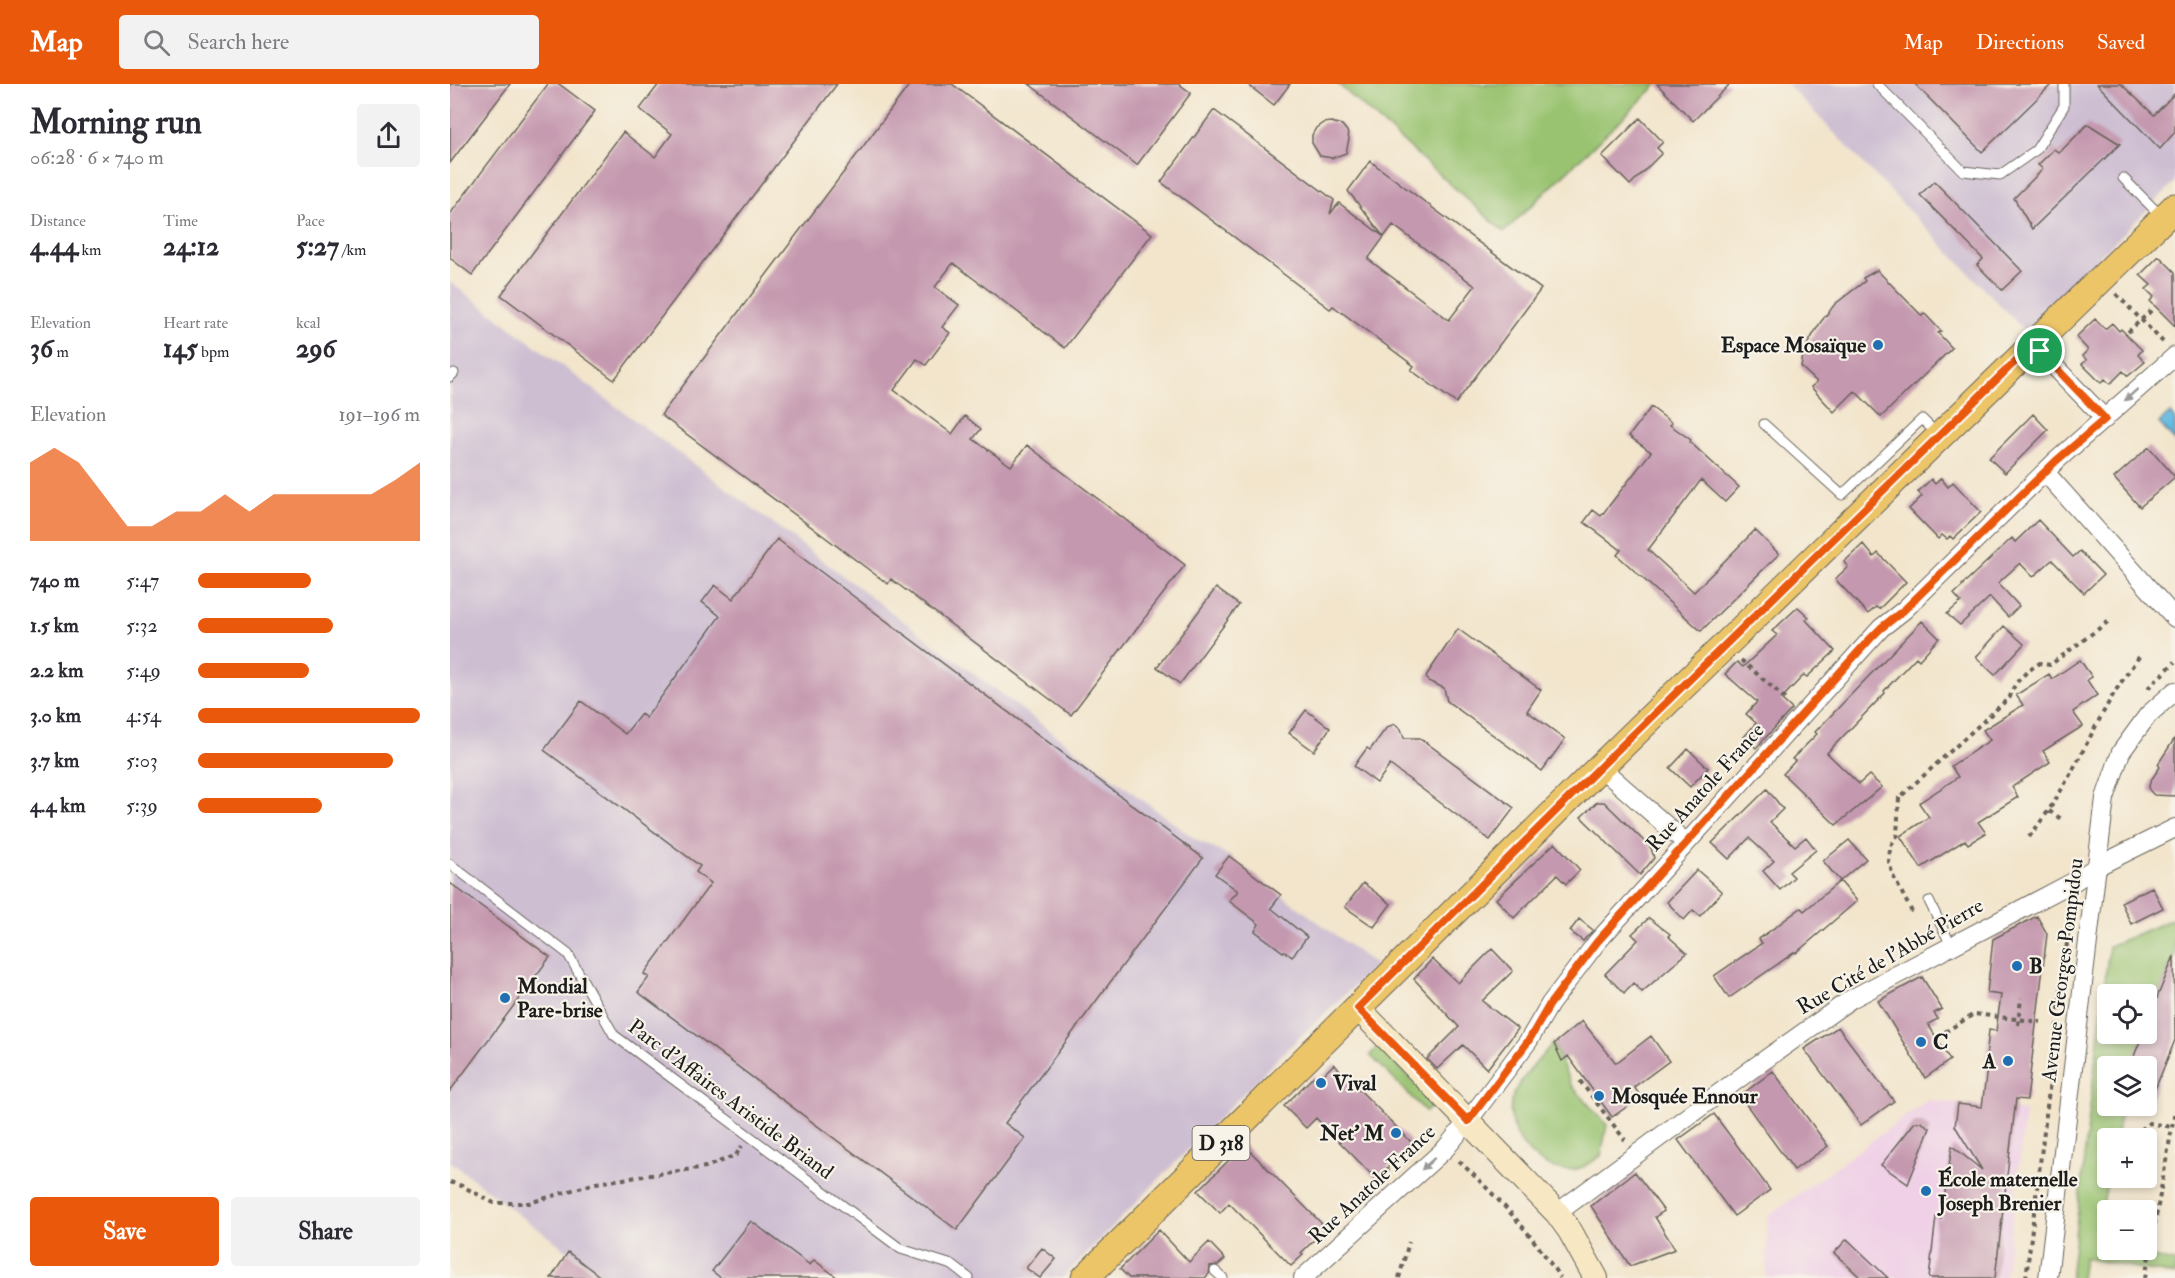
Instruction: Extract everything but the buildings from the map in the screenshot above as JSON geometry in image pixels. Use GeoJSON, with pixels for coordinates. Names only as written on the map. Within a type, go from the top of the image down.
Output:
{"type":"FeatureCollection","features":[{"type":"Feature","properties":{"kind":"main road","name":"D 318"},"geometry":{"type":"LineString","coordinates":[[1085,1278],[1724,645],[2169,212]]}},
{"type":"Feature","properties":{"kind":"main road"},"geometry":{"type":"LineString","coordinates":[[1358,1008],[1557,1213],[1570,1231],[1596,1278]]}},
{"type":"Feature","properties":{"kind":"street"},"geometry":{"type":"LineString","coordinates":[[2033,344],[2105,419]]}},
{"type":"Feature","properties":{"kind":"street","name":"Rue Anatole France"},"geometry":{"type":"LineString","coordinates":[[1303,1278],[1446,1148],[1529,1040],[1550,1004],[1597,942],[1881,628],[1904,610],[2045,471],[2105,419],[2170,350]]}},
{"type":"Feature","properties":{"kind":"street"},"geometry":{"type":"LineString","coordinates":[[2045,471],[2175,618]]}},
{"type":"Feature","properties":{"kind":"street","name":"Avenue Georges Pompidou"},"geometry":{"type":"LineString","coordinates":[[2048,1278],[2105,798],[2121,752],[2148,715],[2175,691]]}},
{"type":"Feature","properties":{"kind":"street"},"geometry":{"type":"LineString","coordinates":[[1600,767],[1686,843]]}},
{"type":"Feature","properties":{"kind":"street","name":"Rue Cité de l'Abbé Pierre"},"geometry":{"type":"LineString","coordinates":[[1557,1213],[1851,999],[2075,881],[2096,867],[2175,828]]}},
{"type":"Feature","properties":{"kind":"lane"},"geometry":{"type":"LineString","coordinates":[[1877,84],[1963,171],[2000,175],[2036,150],[2064,106],[2064,84]]}},
{"type":"Feature","properties":{"kind":"lane"},"geometry":{"type":"LineString","coordinates":[[2123,178],[2169,212]]}},
{"type":"Feature","properties":{"kind":"lane"},"geometry":{"type":"LineString","coordinates":[[1764,424],[1842,495],[1922,419],[1938,436]]}},
{"type":"Feature","properties":{"kind":"lane","name":"Parc d'Affaires Aristide Briand"},"geometry":{"type":"LineString","coordinates":[[450,864],[568,954],[614,1035],[901,1249],[952,1265],[969,1278]]}},
{"type":"Feature","properties":{"kind":"lane"},"geometry":{"type":"LineString","coordinates":[[1929,901],[1951,945]]}},
{"type":"Feature","properties":{"kind":"lane"},"geometry":{"type":"LineString","coordinates":[[1215,1271],[1223,1278]]}},
{"type":"Feature","properties":{"kind":"path"},"geometry":{"type":"LineString","coordinates":[[2101,279],[2170,350]]}},
{"type":"Feature","properties":{"kind":"path"},"geometry":{"type":"LineString","coordinates":[[2128,332],[2154,308]]}},
{"type":"Feature","properties":{"kind":"path"},"geometry":{"type":"LineString","coordinates":[[1912,912],[1893,876],[1889,862],[1890,847],[1897,836],[1899,798],[2010,697],[2012,687],[2024,674],[2040,663],[2050,665],[2109,621]]}},
{"type":"Feature","properties":{"kind":"path"},"geometry":{"type":"LineString","coordinates":[[1724,645],[1787,700]]}},
{"type":"Feature","properties":{"kind":"path"},"geometry":{"type":"LineString","coordinates":[[2029,837],[2049,811],[2072,774],[2113,695],[2139,657]]}},
{"type":"Feature","properties":{"kind":"path"},"geometry":{"type":"LineString","coordinates":[[2049,811],[2063,820]]}},
{"type":"Feature","properties":{"kind":"path"},"geometry":{"type":"LineString","coordinates":[[2018,1022],[2021,998]]}},
{"type":"Feature","properties":{"kind":"path"},"geometry":{"type":"LineString","coordinates":[[1945,1032],[1974,1014],[2018,1022],[2039,1022]]}},
{"type":"Feature","properties":{"kind":"path"},"geometry":{"type":"LineString","coordinates":[[1580,1081],[1636,1155]]}},
{"type":"Feature","properties":{"kind":"path"},"geometry":{"type":"LineString","coordinates":[[2145,1278],[2175,1111]]}},
{"type":"Feature","properties":{"kind":"path"},"geometry":{"type":"LineString","coordinates":[[2143,1128],[2149,1123],[2172,1127]]}},
{"type":"Feature","properties":{"kind":"path"},"geometry":{"type":"LineString","coordinates":[[450,1182],[494,1203],[529,1203],[596,1183],[706,1167],[736,1155],[750,1136]]}},
{"type":"Feature","properties":{"kind":"path"},"geometry":{"type":"LineString","coordinates":[[2169,1143],[2175,1144]]}},
{"type":"Feature","properties":{"kind":"path"},"geometry":{"type":"LineString","coordinates":[[1446,1148],[1508,1208],[1542,1249],[1560,1278]]}},
{"type":"Feature","properties":{"kind":"path"},"geometry":{"type":"LineString","coordinates":[[1399,1278],[1409,1242]]}},
{"type":"Feature","properties":{"kind":"shaded area"},"geometry":{"type":"Polygon","coordinates":[[[1787,84],[2175,84],[2175,182],[2025,331],[1787,84]]]}},
{"type":"Feature","properties":{"kind":"shaded area"},"geometry":{"type":"Polygon","coordinates":[[[450,282],[1195,839],[1229,856],[1376,965],[1279,1057],[1062,1278],[605,1278],[450,1161],[450,282]]]}},
{"type":"Feature","properties":{"kind":"shaded area"},"geometry":{"type":"Polygon","coordinates":[[[1928,1100],[2025,1112],[2005,1278],[1766,1278],[1768,1216],[1928,1100]]]}},
{"type":"Feature","properties":{"kind":"green space"},"geometry":{"type":"Polygon","coordinates":[[[1338,84],[1658,84],[1504,232],[1338,84]]]}},
{"type":"Feature","properties":{"kind":"green space"},"geometry":{"type":"Polygon","coordinates":[[[2175,918],[2175,954],[2157,1000],[2157,984],[2105,984],[2109,946],[2175,918]]]}},
{"type":"Feature","properties":{"kind":"green space"},"geometry":{"type":"Polygon","coordinates":[[[1553,1043],[1571,1085],[1607,1125],[1601,1156],[1577,1169],[1564,1170],[1539,1161],[1520,1141],[1511,1116],[1511,1103],[1517,1088],[1553,1043]]]}},
{"type":"Feature","properties":{"kind":"green space"},"geometry":{"type":"Polygon","coordinates":[[[2097,1044],[2139,1044],[2134,1056],[2097,1056],[2097,1116],[2120,1116],[2118,1128],[2097,1128],[2097,1188],[2106,1188],[2104,1200],[2097,1200],[2097,1260],[2157,1259],[2175,1262],[2175,1275],[2084,1258],[2081,1278],[2070,1278],[2097,1044]]]}},
{"type":"Feature","properties":{"kind":"green space"},"geometry":{"type":"Polygon","coordinates":[[[1378,1046],[1435,1103],[1426,1112],[1370,1055],[1378,1046]]]}},
{"type":"Feature","properties":{"kind":"water"},"geometry":{"type":"Polygon","coordinates":[[[2170,413],[2175,419],[2175,441],[2159,423],[2170,413]]]}},
{"type":"Feature","properties":{"kind":"place","name":"Espace Mosaïque"},"geometry":{"type":"Point","coordinates":[1878,345]}},
{"type":"Feature","properties":{"kind":"place","name":"B"},"geometry":{"type":"Point","coordinates":[2017,966]}},
{"type":"Feature","properties":{"kind":"place","name":"Mondial Pare-brise"},"geometry":{"type":"Point","coordinates":[505,998]}},
{"type":"Feature","properties":{"kind":"place","name":"C"},"geometry":{"type":"Point","coordinates":[1921,1042]}},
{"type":"Feature","properties":{"kind":"place","name":"A"},"geometry":{"type":"Point","coordinates":[2008,1061]}},
{"type":"Feature","properties":{"kind":"place","name":"Vival"},"geometry":{"type":"Point","coordinates":[1321,1083]}},
{"type":"Feature","properties":{"kind":"place","name":"Mosquée Ennour"},"geometry":{"type":"Point","coordinates":[1599,1096]}},
{"type":"Feature","properties":{"kind":"place","name":"Net' M"},"geometry":{"type":"Point","coordinates":[1396,1133]}},
{"type":"Feature","properties":{"kind":"place","name":"École maternelle Joseph Brenier"},"geometry":{"type":"Point","coordinates":[1926,1191]}},
{"type":"Feature","properties":{"kind":"route"},"geometry":{"type":"LineString","coordinates":[[2033,344],[2040,351],[2105,419],[2056,461],[1904,610],[1881,628],[1802,713],[1597,942],[1550,1004],[1529,1040],[1468,1121],[1358,1008],[1600,767],[2010,366],[2033,344]]}}]}
